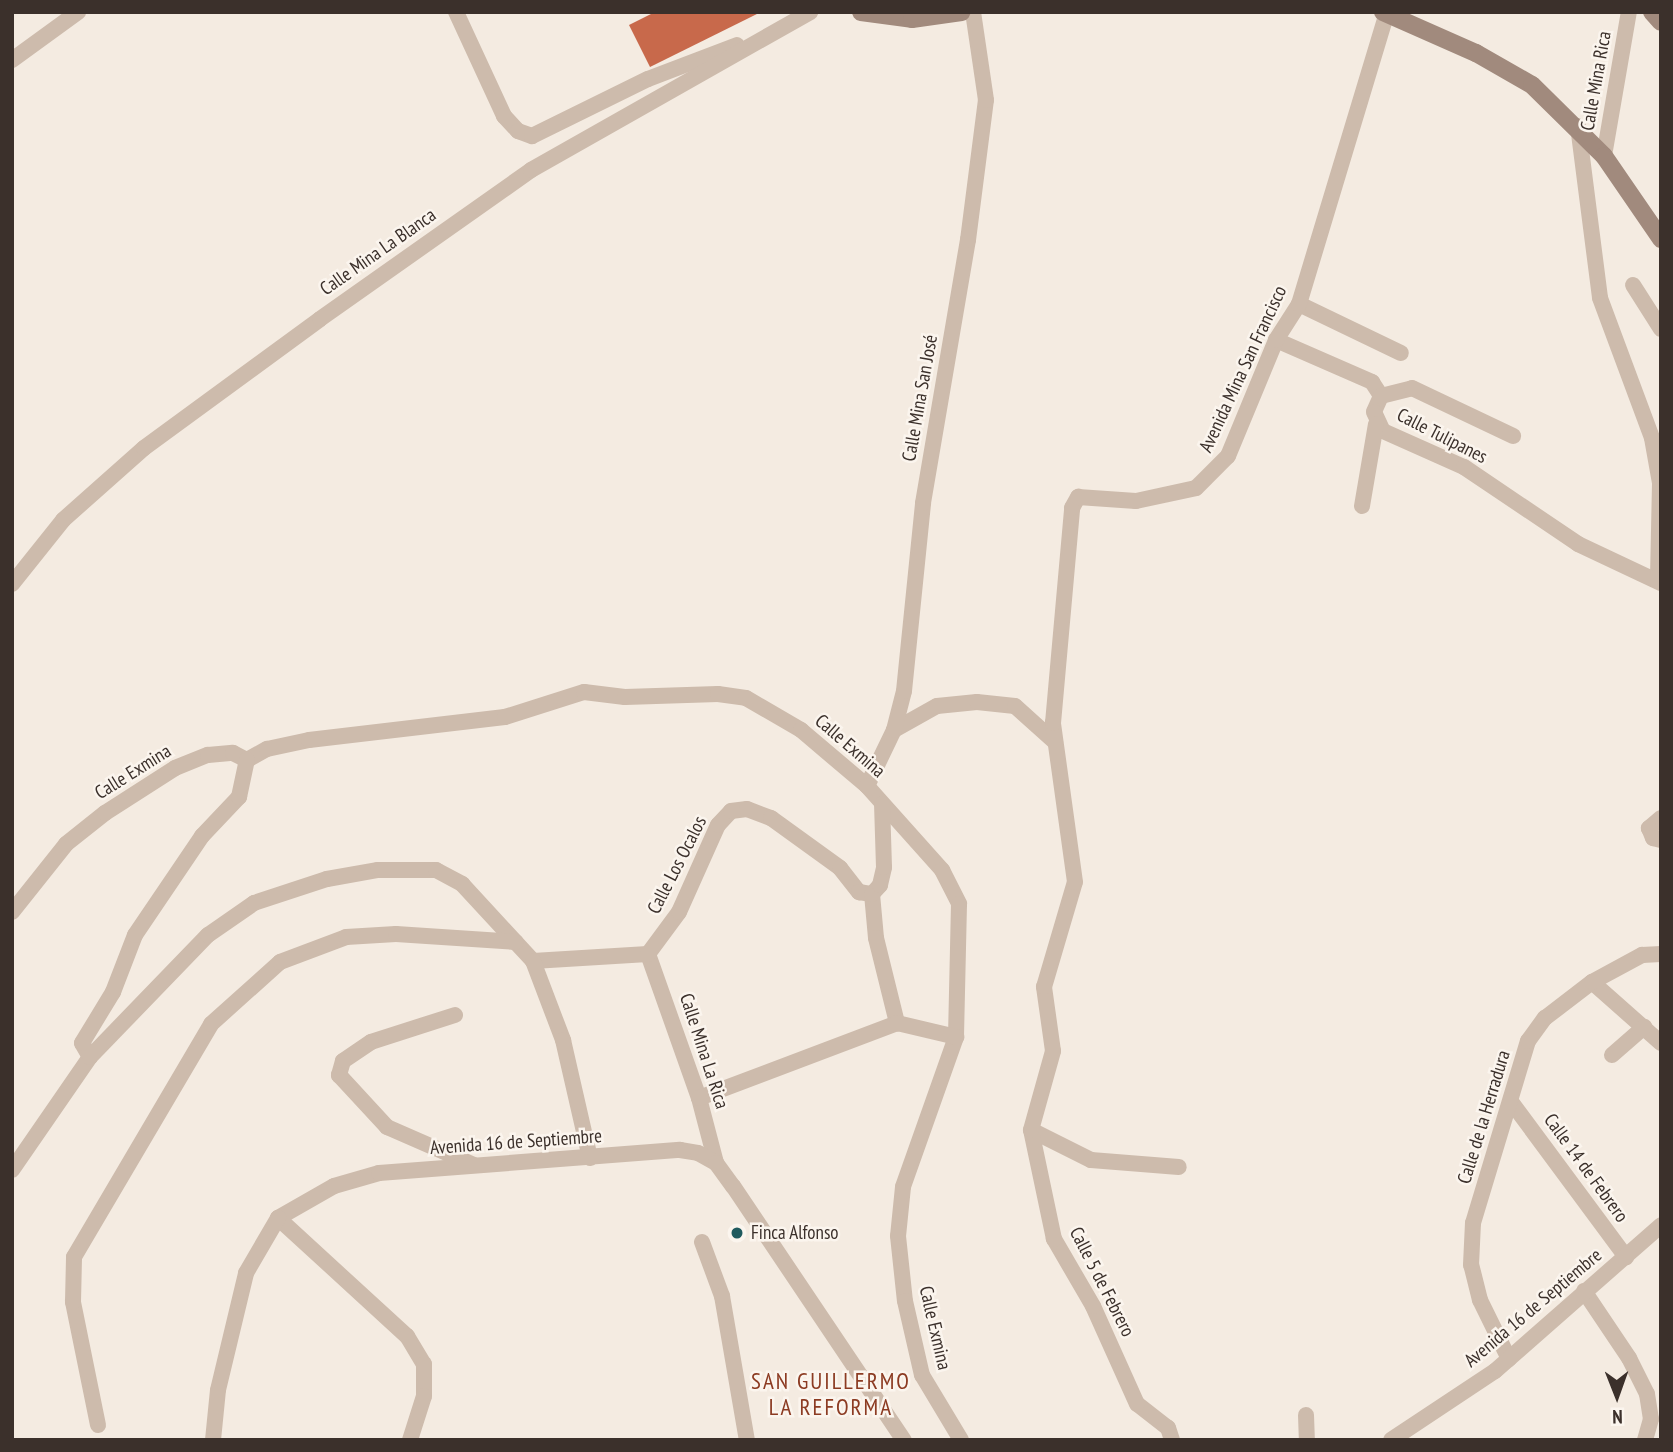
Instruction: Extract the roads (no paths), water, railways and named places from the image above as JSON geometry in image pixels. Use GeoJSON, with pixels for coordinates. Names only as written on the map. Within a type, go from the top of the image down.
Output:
{"type":"FeatureCollection","features":[{"type":"Feature","properties":{"kind":"street"},"geometry":{"type":"LineString","coordinates":[[12,60],[78,12]]}},
{"type":"Feature","properties":{"kind":"street"},"geometry":{"type":"LineString","coordinates":[[456,12],[504,116],[519,131],[532,136],[648,79],[762,37]]}},
{"type":"Feature","properties":{"kind":"street","name":"Calle Mina La Blanca"},"geometry":{"type":"LineString","coordinates":[[12,584],[63,520],[144,448],[320,319],[531,170],[810,12]]}},
{"type":"Feature","properties":{"kind":"street"},"geometry":{"type":"LineString","coordinates":[[862,12],[912,19],[962,12]]}},
{"type":"Feature","properties":{"kind":"street","name":"Calle Mina San José"},"geometry":{"type":"LineString","coordinates":[[867,786],[894,730],[904,691],[923,503],[986,100],[973,12]]}},
{"type":"Feature","properties":{"kind":"street","name":"Calle Mina Rica"},"geometry":{"type":"LineString","coordinates":[[1604,156],[1629,12]]}},
{"type":"Feature","properties":{"kind":"street"},"geometry":{"type":"LineString","coordinates":[[1652,12],[1661,22]]}},
{"type":"Feature","properties":{"kind":"street"},"geometry":{"type":"LineString","coordinates":[[1386,13],[1476,53],[1532,85],[1578,127],[1604,156],[1661,239]]}},
{"type":"Feature","properties":{"kind":"street","name":"Avenida Mina San Francisco"},"geometry":{"type":"LineString","coordinates":[[1075,882],[1053,723],[1072,508],[1078,497],[1136,501],[1176,495],[1196,488],[1212,476],[1228,456],[1276,340],[1299,304],[1386,13]]}},
{"type":"Feature","properties":{"kind":"street"},"geometry":{"type":"LineString","coordinates":[[1578,127],[1601,298],[1652,438],[1660,483],[1659,582]]}},
{"type":"Feature","properties":{"kind":"street"},"geometry":{"type":"LineString","coordinates":[[1633,285],[1661,329]]}},
{"type":"Feature","properties":{"kind":"street"},"geometry":{"type":"LineString","coordinates":[[1299,304],[1401,353]]}},
{"type":"Feature","properties":{"kind":"street","name":"Calle Tulipanes"},"geometry":{"type":"LineString","coordinates":[[1276,340],[1373,382],[1381,396],[1374,412],[1376,424],[1392,436],[1465,467],[1578,544],[1659,582]]}},
{"type":"Feature","properties":{"kind":"street"},"geometry":{"type":"LineString","coordinates":[[1381,396],[1412,388],[1513,436]]}},
{"type":"Feature","properties":{"kind":"street"},"geometry":{"type":"LineString","coordinates":[[1362,506],[1376,424]]}},
{"type":"Feature","properties":{"kind":"street","name":"Calle Exmina"},"geometry":{"type":"LineString","coordinates":[[12,912],[66,844],[105,813],[175,768],[208,755],[233,753],[247,760],[267,749],[309,740],[505,717],[584,692],[625,697],[718,694],[746,698],[801,730],[867,786],[942,870],[959,904],[956,1037],[904,1187],[898,1236],[905,1301],[922,1375],[961,1440]]}},
{"type":"Feature","properties":{"kind":"street"},"geometry":{"type":"LineString","coordinates":[[894,730],[937,706],[977,702],[1015,706],[1055,742]]}},
{"type":"Feature","properties":{"kind":"street"},"geometry":{"type":"LineString","coordinates":[[90,1057],[82,1043],[113,992],[135,935],[202,836],[239,797],[247,760]]}},
{"type":"Feature","properties":{"kind":"street"},"geometry":{"type":"LineString","coordinates":[[882,804],[884,867],[880,886],[872,894],[876,938],[897,1023]]}},
{"type":"Feature","properties":{"kind":"street","name":"Calle Los Ocalos"},"geometry":{"type":"LineString","coordinates":[[648,954],[679,912],[718,825],[731,811],[747,809],[771,818],[840,868],[859,892],[872,894]]}},
{"type":"Feature","properties":{"kind":"street"},"geometry":{"type":"LineString","coordinates":[[1661,818],[1648,828],[1653,838],[1661,840]]}},
{"type":"Feature","properties":{"kind":"street"},"geometry":{"type":"LineString","coordinates":[[12,1170],[90,1057],[208,935],[254,904],[327,879],[377,870],[436,870],[462,884],[533,961],[563,1040],[590,1158]]}},
{"type":"Feature","properties":{"kind":"street","name":"Calle 5 de Febrero"},"geometry":{"type":"LineString","coordinates":[[1075,882],[1044,986],[1052,1051],[1031,1130],[1054,1239],[1093,1306],[1137,1405],[1168,1427],[1172,1440]]}},
{"type":"Feature","properties":{"kind":"street"},"geometry":{"type":"LineString","coordinates":[[98,1425],[73,1301],[74,1257],[211,1024],[280,962],[346,937],[396,934],[516,942]]}},
{"type":"Feature","properties":{"kind":"street"},"geometry":{"type":"LineString","coordinates":[[533,961],[622,959],[648,954]]}},
{"type":"Feature","properties":{"kind":"street","name":"Calle Mina La Rica"},"geometry":{"type":"LineString","coordinates":[[648,954],[699,1098],[716,1163]]}},
{"type":"Feature","properties":{"kind":"street","name":"Calle de la Herradura"},"geometry":{"type":"LineString","coordinates":[[1509,1359],[1480,1300],[1471,1265],[1473,1223],[1513,1103],[1528,1041],[1545,1018],[1592,982],[1642,955],[1661,954]]}},
{"type":"Feature","properties":{"kind":"street"},"geometry":{"type":"LineString","coordinates":[[1592,982],[1661,1043]]}},
{"type":"Feature","properties":{"kind":"street"},"geometry":{"type":"LineString","coordinates":[[455,1015],[372,1042],[343,1061],[339,1075],[387,1127],[477,1166]]}},
{"type":"Feature","properties":{"kind":"street"},"geometry":{"type":"LineString","coordinates":[[699,1098],[897,1023],[956,1037]]}},
{"type":"Feature","properties":{"kind":"street"},"geometry":{"type":"LineString","coordinates":[[1612,1055],[1644,1027]]}},
{"type":"Feature","properties":{"kind":"street","name":"Calle 14 de Febrero"},"geometry":{"type":"LineString","coordinates":[[1513,1103],[1626,1257]]}},
{"type":"Feature","properties":{"kind":"street"},"geometry":{"type":"LineString","coordinates":[[1031,1130],[1091,1160],[1179,1167]]}},
{"type":"Feature","properties":{"kind":"street","name":"Avenida 16 de Septiembre"},"geometry":{"type":"LineString","coordinates":[[278,1218],[334,1186],[379,1173],[680,1150],[716,1163]]}},
{"type":"Feature","properties":{"kind":"street"},"geometry":{"type":"LineString","coordinates":[[716,1163],[899,1438]]}},
{"type":"Feature","properties":{"kind":"street"},"geometry":{"type":"LineString","coordinates":[[214,1440],[218,1390],[246,1273],[278,1218],[407,1336],[424,1364],[424,1396],[410,1440]]}},
{"type":"Feature","properties":{"kind":"street","name":"Avenida 16 de Septiembre"},"geometry":{"type":"LineString","coordinates":[[1398,1438],[1509,1359],[1661,1225]]}},
{"type":"Feature","properties":{"kind":"street"},"geometry":{"type":"LineString","coordinates":[[702,1242],[722,1296],[747,1440]]}},
{"type":"Feature","properties":{"kind":"street"},"geometry":{"type":"LineString","coordinates":[[1584,1291],[1629,1358],[1647,1394],[1651,1419],[1645,1440]]}},
{"type":"Feature","properties":{"kind":"street"},"geometry":{"type":"LineString","coordinates":[[1306,1415],[1307,1440]]}},
{"type":"Feature","properties":{"kind":"place","name":"Finca Alfonso"},"geometry":{"type":"Point","coordinates":[737,1233]}},
{"type":"Feature","properties":{"kind":"district","name":"SAN GUILLERMO LA REFORMA"},"geometry":{"type":"Point","coordinates":[831,1394]}}]}
